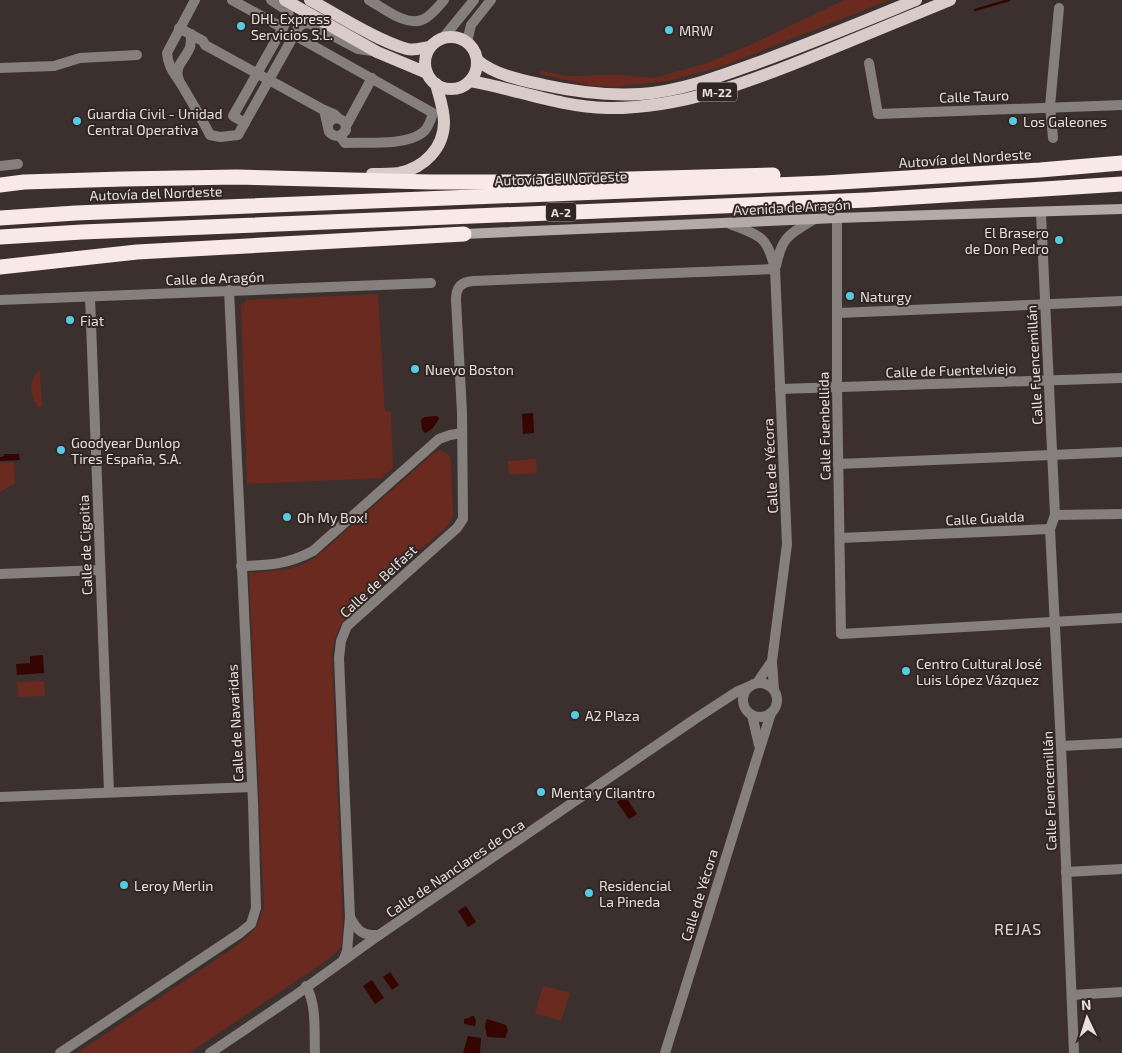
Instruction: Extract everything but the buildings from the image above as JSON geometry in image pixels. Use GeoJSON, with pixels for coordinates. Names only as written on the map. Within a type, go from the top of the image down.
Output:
{"type":"FeatureCollection","features":[{"type":"Feature","properties":{"kind":"highway"},"geometry":{"type":"LineString","coordinates":[[394,201],[412,194],[442,192],[1083,161],[1122,163]]}},
{"type":"Feature","properties":{"kind":"highway","name":"Autovía del Nordeste"},"geometry":{"type":"LineString","coordinates":[[0,218],[76,213],[824,183],[1122,163]]}},
{"type":"Feature","properties":{"kind":"highway"},"geometry":{"type":"LineString","coordinates":[[0,185],[24,182],[237,177],[430,182],[542,182],[822,175]]}},
{"type":"Feature","properties":{"kind":"highway","name":"A-2"},"geometry":{"type":"LineString","coordinates":[[0,237],[102,231],[867,200],[1122,184]]}},
{"type":"Feature","properties":{"kind":"highway"},"geometry":{"type":"LineString","coordinates":[[0,256],[220,242],[391,234],[464,234]]}},
{"type":"Feature","properties":{"kind":"highway"},"geometry":{"type":"LineString","coordinates":[[0,267],[137,252],[464,234]]}},
{"type":"Feature","properties":{"kind":"main road"},"geometry":{"type":"LineString","coordinates":[[286,0],[378,52],[427,73]]}},
{"type":"Feature","properties":{"kind":"main road"},"geometry":{"type":"LineString","coordinates":[[310,0],[399,46],[416,50],[430,47]]}},
{"type":"Feature","properties":{"kind":"main road","name":"M-22"},"geometry":{"type":"LineString","coordinates":[[477,60],[496,72],[573,91],[607,95],[643,94],[682,88],[723,76],[916,0]]}},
{"type":"Feature","properties":{"kind":"main road","name":"M-22"},"geometry":{"type":"LineString","coordinates":[[470,81],[570,104],[605,108],[643,107],[686,100],[728,88],[794,64],[950,0]]}},
{"type":"Feature","properties":{"kind":"main road"},"geometry":{"type":"LineString","coordinates":[[451,36],[460,38],[467,42],[476,53],[477,68],[470,81],[459,88],[443,88],[436,84],[427,73],[426,55],[436,41],[443,38],[451,36]]}},
{"type":"Feature","properties":{"kind":"main road"},"geometry":{"type":"LineString","coordinates":[[280,178],[398,173],[412,169],[425,161],[436,150],[441,137],[444,122],[436,84]]}},
{"type":"Feature","properties":{"kind":"street"},"geometry":{"type":"LineString","coordinates":[[180,81],[173,74],[168,62],[167,53],[195,0]]}},
{"type":"Feature","properties":{"kind":"street"},"geometry":{"type":"LineString","coordinates":[[232,0],[283,28]]}},
{"type":"Feature","properties":{"kind":"street"},"geometry":{"type":"LineString","coordinates":[[245,123],[233,116],[289,17],[288,11],[271,0]]}},
{"type":"Feature","properties":{"kind":"street"},"geometry":{"type":"LineString","coordinates":[[370,0],[401,18],[412,21],[422,20],[431,14],[444,0]]}},
{"type":"Feature","properties":{"kind":"street"},"geometry":{"type":"LineString","coordinates":[[443,38],[474,0]]}},
{"type":"Feature","properties":{"kind":"street"},"geometry":{"type":"LineString","coordinates":[[467,42],[471,25],[491,0]]}},
{"type":"Feature","properties":{"kind":"street"},"geometry":{"type":"LineString","coordinates":[[1053,138],[1050,106],[1059,8]]}},
{"type":"Feature","properties":{"kind":"street"},"geometry":{"type":"LineString","coordinates":[[191,34],[190,47],[179,66],[178,76],[210,135],[220,137],[235,136],[245,123],[302,24],[309,23],[358,49],[378,52]]}},
{"type":"Feature","properties":{"kind":"street"},"geometry":{"type":"LineString","coordinates":[[179,28],[203,41],[205,45]]}},
{"type":"Feature","properties":{"kind":"street"},"geometry":{"type":"LineString","coordinates":[[294,35],[433,113],[427,129],[422,134],[406,140],[345,143],[340,136],[332,135],[327,128],[328,124],[324,110]]}},
{"type":"Feature","properties":{"kind":"street"},"geometry":{"type":"LineString","coordinates":[[190,47],[195,44],[205,45],[334,114],[346,126]]}},
{"type":"Feature","properties":{"kind":"street"},"geometry":{"type":"LineString","coordinates":[[0,68],[54,66],[80,58],[137,55]]}},
{"type":"Feature","properties":{"kind":"street","name":"Calle Tauro"},"geometry":{"type":"LineString","coordinates":[[869,63],[878,114],[1122,104]]}},
{"type":"Feature","properties":{"kind":"street"},"geometry":{"type":"LineString","coordinates":[[340,136],[344,133],[372,78]]}},
{"type":"Feature","properties":{"kind":"street"},"geometry":{"type":"LineString","coordinates":[[328,124],[332,119],[338,118]]}},
{"type":"Feature","properties":{"kind":"street"},"geometry":{"type":"LineString","coordinates":[[0,166],[18,164]]}},
{"type":"Feature","properties":{"kind":"street","name":"Avenida de Aragón"},"geometry":{"type":"LineString","coordinates":[[464,234],[837,218],[1122,209]]}},
{"type":"Feature","properties":{"kind":"street","name":"Calle Fuencemillán"},"geometry":{"type":"LineString","coordinates":[[1041,213],[1055,515]]}},
{"type":"Feature","properties":{"kind":"street","name":"Calle Fuenbellida"},"geometry":{"type":"LineString","coordinates":[[837,218],[837,387],[841,634],[1054,622]]}},
{"type":"Feature","properties":{"kind":"street","name":"Calle de Yécora"},"geometry":{"type":"LineString","coordinates":[[775,269],[780,247],[795,231],[813,220]]}},
{"type":"Feature","properties":{"kind":"street","name":"Calle de Yécora"},"geometry":{"type":"LineString","coordinates":[[730,224],[759,235],[771,250],[775,269],[787,544],[772,661],[774,690]]}},
{"type":"Feature","properties":{"kind":"street","name":"Calle de Belfast"},"geometry":{"type":"LineString","coordinates":[[342,961],[346,951],[350,917],[339,658],[340,641],[347,626],[457,528],[463,518],[462,433],[456,300],[458,288],[464,282],[775,269]]}},
{"type":"Feature","properties":{"kind":"street","name":"Calle de Aragón"},"geometry":{"type":"LineString","coordinates":[[0,300],[431,283]]}},
{"type":"Feature","properties":{"kind":"street","name":"Calle de Navaridas"},"geometry":{"type":"LineString","coordinates":[[60,1053],[240,933],[251,924],[256,908],[229,290]]}},
{"type":"Feature","properties":{"kind":"street","name":"Calle de Cigoitia"},"geometry":{"type":"LineString","coordinates":[[90,297],[109,792]]}},
{"type":"Feature","properties":{"kind":"street"},"geometry":{"type":"LineString","coordinates":[[838,313],[1122,302]]}},
{"type":"Feature","properties":{"kind":"street","name":"Calle de Fuentelviejo"},"geometry":{"type":"LineString","coordinates":[[780,389],[1122,378]]}},
{"type":"Feature","properties":{"kind":"street"},"geometry":{"type":"LineString","coordinates":[[241,566],[280,564],[298,559],[313,551],[439,440],[450,435],[462,433]]}},
{"type":"Feature","properties":{"kind":"street"},"geometry":{"type":"LineString","coordinates":[[838,464],[1122,452]]}},
{"type":"Feature","properties":{"kind":"street"},"geometry":{"type":"LineString","coordinates":[[1050,529],[1055,515],[1122,514]]}},
{"type":"Feature","properties":{"kind":"street","name":"Calle Fuencemillán"},"geometry":{"type":"LineString","coordinates":[[1050,529],[1074,1053]]}},
{"type":"Feature","properties":{"kind":"street","name":"Calle Gualda"},"geometry":{"type":"LineString","coordinates":[[840,538],[1050,529]]}},
{"type":"Feature","properties":{"kind":"street"},"geometry":{"type":"LineString","coordinates":[[0,574],[100,570]]}},
{"type":"Feature","properties":{"kind":"street"},"geometry":{"type":"LineString","coordinates":[[1054,622],[1122,618]]}},
{"type":"Feature","properties":{"kind":"street","name":"Calle de Yécora"},"geometry":{"type":"LineString","coordinates":[[753,684],[772,661]]}},
{"type":"Feature","properties":{"kind":"street"},"geometry":{"type":"LineString","coordinates":[[763,683],[774,690],[777,703],[771,713],[759,717],[752,715],[746,710],[743,703],[745,691],[753,684],[763,683]]}},
{"type":"Feature","properties":{"kind":"street","name":"Calle de Nanclares de Oca"},"geometry":{"type":"LineString","coordinates":[[210,1053],[379,935],[715,706],[753,684]]}},
{"type":"Feature","properties":{"kind":"street","name":"Calle de Nanclares de Oca"},"geometry":{"type":"LineString","coordinates":[[715,706],[743,703]]}},
{"type":"Feature","properties":{"kind":"street","name":"Calle de Yécora"},"geometry":{"type":"LineString","coordinates":[[665,1053],[771,713]]}},
{"type":"Feature","properties":{"kind":"street"},"geometry":{"type":"LineString","coordinates":[[752,715],[760,746]]}},
{"type":"Feature","properties":{"kind":"street"},"geometry":{"type":"LineString","coordinates":[[1061,746],[1122,743]]}},
{"type":"Feature","properties":{"kind":"street"},"geometry":{"type":"LineString","coordinates":[[0,797],[252,787]]}},
{"type":"Feature","properties":{"kind":"street"},"geometry":{"type":"LineString","coordinates":[[1066,872],[1122,869]]}},
{"type":"Feature","properties":{"kind":"street"},"geometry":{"type":"LineString","coordinates":[[350,917],[355,927],[364,935],[379,935]]}},
{"type":"Feature","properties":{"kind":"street"},"geometry":{"type":"LineString","coordinates":[[306,986],[310,993],[312,1005],[315,1053]]}},
{"type":"Feature","properties":{"kind":"street"},"geometry":{"type":"LineString","coordinates":[[1072,995],[1122,992]]}},
{"type":"Feature","properties":{"kind":"shaded area"},"geometry":{"type":"Polygon","coordinates":[[[844,0],[889,0],[723,66],[668,81],[612,87],[588,85],[539,74],[541,71],[568,76],[621,75],[654,78],[704,64],[750,45],[844,0]]]}},
{"type":"Feature","properties":{"kind":"shaded area"},"geometry":{"type":"Polygon","coordinates":[[[378,294],[385,411],[391,412],[393,467],[382,478],[247,484],[241,306],[247,300],[378,294]]]}},
{"type":"Feature","properties":{"kind":"shaded area"},"geometry":{"type":"Polygon","coordinates":[[[40,370],[42,407],[38,407],[31,388],[33,379],[40,370]]]}},
{"type":"Feature","properties":{"kind":"shaded area"},"geometry":{"type":"Polygon","coordinates":[[[533,413],[534,433],[523,434],[522,414],[533,413]]]}},
{"type":"Feature","properties":{"kind":"shaded area"},"geometry":{"type":"Polygon","coordinates":[[[437,416],[439,418],[435,425],[425,433],[422,430],[421,420],[424,417],[437,416]]]}},
{"type":"Feature","properties":{"kind":"shaded area"},"geometry":{"type":"Polygon","coordinates":[[[441,450],[448,454],[451,460],[453,516],[449,525],[356,605],[346,616],[340,627],[332,653],[343,931],[341,947],[330,958],[189,1053],[77,1053],[243,941],[259,922],[264,906],[249,573],[292,568],[316,557],[434,453],[441,450]]]}},
{"type":"Feature","properties":{"kind":"shaded area"},"geometry":{"type":"Polygon","coordinates":[[[4,454],[19,454],[20,460],[0,461],[0,457],[4,456],[4,454]]]}},
{"type":"Feature","properties":{"kind":"shaded area"},"geometry":{"type":"Polygon","coordinates":[[[536,459],[537,473],[509,475],[508,461],[536,459]]]}},
{"type":"Feature","properties":{"kind":"shaded area"},"geometry":{"type":"Polygon","coordinates":[[[14,462],[15,483],[0,492],[0,463],[14,462]]]}},
{"type":"Feature","properties":{"kind":"shaded area"},"geometry":{"type":"Polygon","coordinates":[[[43,655],[44,673],[17,675],[16,664],[30,663],[30,656],[43,655]]]}},
{"type":"Feature","properties":{"kind":"shaded area"},"geometry":{"type":"Polygon","coordinates":[[[44,681],[45,696],[18,697],[17,682],[44,681]]]}},
{"type":"Feature","properties":{"kind":"shaded area"},"geometry":{"type":"Polygon","coordinates":[[[625,796],[637,814],[629,819],[617,802],[625,796]]]}},
{"type":"Feature","properties":{"kind":"shaded area"},"geometry":{"type":"Polygon","coordinates":[[[466,906],[476,922],[468,927],[458,911],[466,906]]]}},
{"type":"Feature","properties":{"kind":"shaded area"},"geometry":{"type":"Polygon","coordinates":[[[390,972],[399,985],[392,990],[383,977],[390,972]]]}},
{"type":"Feature","properties":{"kind":"shaded area"},"geometry":{"type":"Polygon","coordinates":[[[372,980],[384,998],[375,1004],[363,986],[372,980]]]}},
{"type":"Feature","properties":{"kind":"shaded area"},"geometry":{"type":"Polygon","coordinates":[[[543,986],[570,993],[561,1021],[535,1013],[543,986]]]}},
{"type":"Feature","properties":{"kind":"shaded area"},"geometry":{"type":"Polygon","coordinates":[[[474,1016],[476,1021],[475,1026],[464,1024],[464,1019],[474,1016]]]}},
{"type":"Feature","properties":{"kind":"shaded area"},"geometry":{"type":"Polygon","coordinates":[[[487,1019],[506,1025],[508,1031],[505,1038],[487,1037],[485,1026],[487,1019]]]}},
{"type":"Feature","properties":{"kind":"shaded area"},"geometry":{"type":"Polygon","coordinates":[[[468,1036],[481,1038],[480,1053],[463,1053],[468,1036]]]}},
{"type":"Feature","properties":{"kind":"waterway"},"geometry":{"type":"LineString","coordinates":[[975,10],[1009,0]]}},
{"type":"Feature","properties":{"kind":"place","name":"DHL Express Servicios S.L."},"geometry":{"type":"Point","coordinates":[241,26]}},
{"type":"Feature","properties":{"kind":"place","name":"MRW"},"geometry":{"type":"Point","coordinates":[669,30]}},
{"type":"Feature","properties":{"kind":"place","name":"Guardia Civil - Unidad Central Operativa"},"geometry":{"type":"Point","coordinates":[77,121]}},
{"type":"Feature","properties":{"kind":"place","name":"Los Galeones"},"geometry":{"type":"Point","coordinates":[1013,121]}},
{"type":"Feature","properties":{"kind":"place","name":"El Brasero de Don Pedro"},"geometry":{"type":"Point","coordinates":[1059,240]}},
{"type":"Feature","properties":{"kind":"place","name":"Naturgy"},"geometry":{"type":"Point","coordinates":[850,296]}},
{"type":"Feature","properties":{"kind":"place","name":"Fiat"},"geometry":{"type":"Point","coordinates":[70,320]}},
{"type":"Feature","properties":{"kind":"place","name":"Nuevo Boston"},"geometry":{"type":"Point","coordinates":[415,369]}},
{"type":"Feature","properties":{"kind":"place","name":"Goodyear Dunlop Tires España, S.A."},"geometry":{"type":"Point","coordinates":[61,450]}},
{"type":"Feature","properties":{"kind":"place","name":"Oh My Box!"},"geometry":{"type":"Point","coordinates":[287,517]}},
{"type":"Feature","properties":{"kind":"place","name":"Centro Cultural José Luis López Vázquez"},"geometry":{"type":"Point","coordinates":[906,671]}},
{"type":"Feature","properties":{"kind":"place","name":"A2 Plaza"},"geometry":{"type":"Point","coordinates":[575,715]}},
{"type":"Feature","properties":{"kind":"place","name":"Menta y Cilantro"},"geometry":{"type":"Point","coordinates":[541,792]}},
{"type":"Feature","properties":{"kind":"place","name":"Leroy Merlin"},"geometry":{"type":"Point","coordinates":[124,885]}},
{"type":"Feature","properties":{"kind":"place","name":"Residencial La Pineda"},"geometry":{"type":"Point","coordinates":[589,893]}},
{"type":"Feature","properties":{"kind":"district","name":"REJAS"},"geometry":{"type":"Point","coordinates":[1018,928]}}]}
